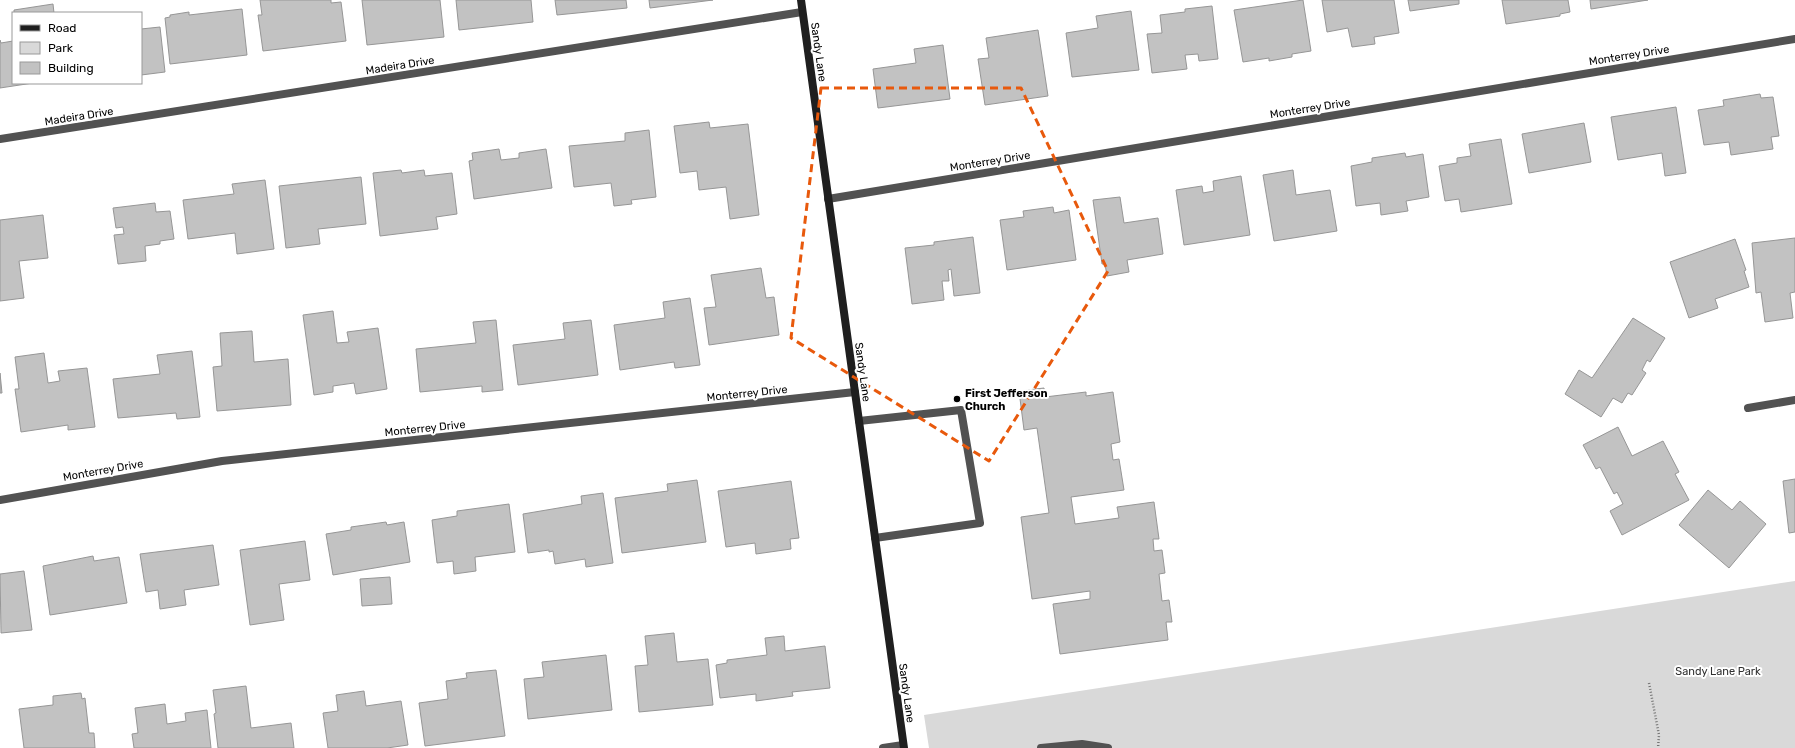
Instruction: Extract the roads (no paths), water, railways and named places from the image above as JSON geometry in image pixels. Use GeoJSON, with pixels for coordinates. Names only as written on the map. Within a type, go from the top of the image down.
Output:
{"type":"FeatureCollection","features":[{"type":"Feature","properties":{"kind":"street","name":"Sandy Lane"},"geometry":{"type":"LineString","coordinates":[[801,0],[904,747]]}},
{"type":"Feature","properties":{"kind":"street","name":"Madeira Drive"},"geometry":{"type":"LineString","coordinates":[[0,140],[802,12]]}},
{"type":"Feature","properties":{"kind":"street","name":"Monterrey Drive"},"geometry":{"type":"LineString","coordinates":[[828,199],[1795,39]]}},
{"type":"Feature","properties":{"kind":"street","name":"Monterrey Drive"},"geometry":{"type":"LineString","coordinates":[[0,500],[222,461],[855,392]]}},
{"type":"Feature","properties":{"kind":"street"},"geometry":{"type":"LineString","coordinates":[[1748,408],[1795,400]]}},
{"type":"Feature","properties":{"kind":"street"},"geometry":{"type":"LineString","coordinates":[[859,421],[961,410],[980,523],[875,538]]}},
{"type":"Feature","properties":{"kind":"street"},"geometry":{"type":"LineString","coordinates":[[1041,748],[1082,744],[1108,748]]}},
{"type":"Feature","properties":{"kind":"street"},"geometry":{"type":"LineString","coordinates":[[883,748],[904,747]]}},
{"type":"Feature","properties":{"kind":"place","name":"First Jefferson Church"},"geometry":{"type":"Point","coordinates":[957,399]}},
{"type":"Feature","properties":{"kind":"park label","name":"Sandy Lane Park"},"geometry":{"type":"Point","coordinates":[1718,671]}}]}
